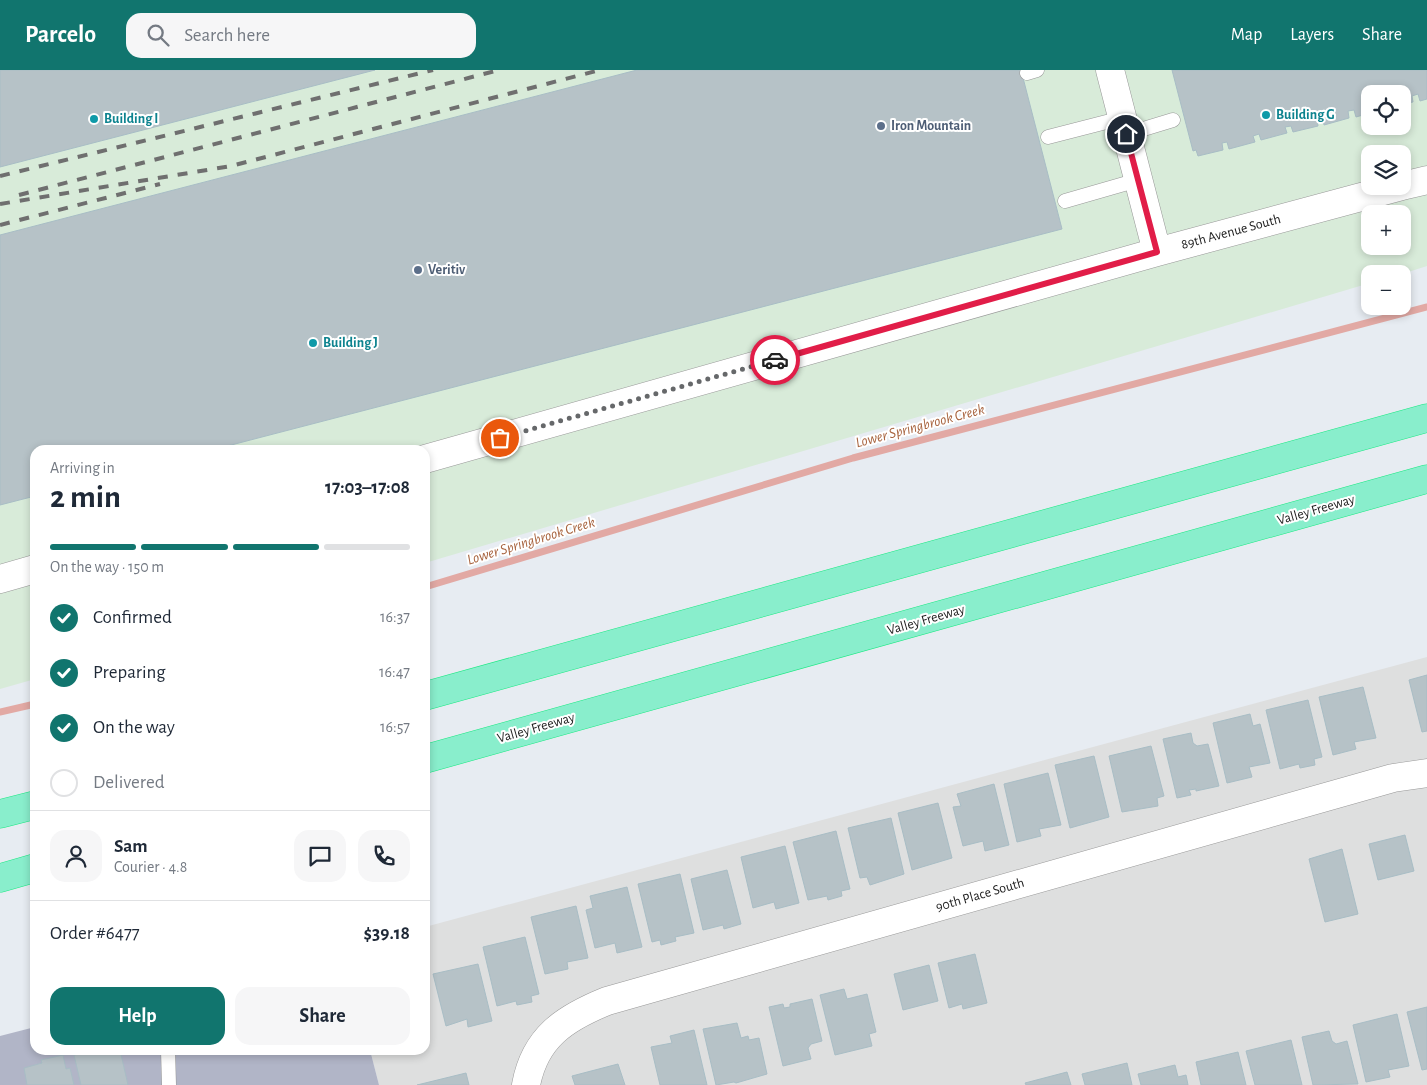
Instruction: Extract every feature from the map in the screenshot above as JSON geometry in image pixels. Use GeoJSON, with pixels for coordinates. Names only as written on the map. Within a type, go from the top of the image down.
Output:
{"type":"FeatureCollection","features":[{"type":"Feature","properties":{"kind":"highway"},"geometry":{"type":"LineString","coordinates":[[430,695],[1427,418]]}},
{"type":"Feature","properties":{"kind":"highway","name":"Valley Freeway"},"geometry":{"type":"LineString","coordinates":[[430,758],[1427,479]]}},
{"type":"Feature","properties":{"kind":"highway"},"geometry":{"type":"LineString","coordinates":[[0,814],[30,805]]}},
{"type":"Feature","properties":{"kind":"highway"},"geometry":{"type":"LineString","coordinates":[[0,878],[30,869]]}},
{"type":"Feature","properties":{"kind":"street"},"geometry":{"type":"LineString","coordinates":[[1110,70],[1157,252]]}},
{"type":"Feature","properties":{"kind":"street","name":"89th Avenue South"},"geometry":{"type":"LineString","coordinates":[[1411,184],[1427,180]]}},
{"type":"Feature","properties":{"kind":"street","name":"89th Avenue South"},"geometry":{"type":"LineString","coordinates":[[430,458],[1157,252],[1369,195]]}},
{"type":"Feature","properties":{"kind":"street"},"geometry":{"type":"LineString","coordinates":[[0,579],[30,570]]}},
{"type":"Feature","properties":{"kind":"street","name":"90th Place South"},"geometry":{"type":"LineString","coordinates":[[526,1085],[529,1068],[544,1041],[562,1023],[583,1011],[607,1001],[1384,780],[1427,773]]}},
{"type":"Feature","properties":{"kind":"lane"},"geometry":{"type":"LineString","coordinates":[[1048,138],[1173,120]]}},
{"type":"Feature","properties":{"kind":"lane"},"geometry":{"type":"LineString","coordinates":[[1065,201],[1138,180]]}},
{"type":"Feature","properties":{"kind":"lane"},"geometry":{"type":"LineString","coordinates":[[168,1055],[169,1085]]}},
{"type":"Feature","properties":{"kind":"shaded area"},"geometry":{"type":"Polygon","coordinates":[[[0,70],[1427,70],[1427,266],[1411,271],[1411,265],[1361,265],[1361,286],[430,562],[430,445],[30,445],[30,680],[0,689],[0,70]]]}},
{"type":"Feature","properties":{"kind":"shaded area"},"geometry":{"type":"Polygon","coordinates":[[[1427,657],[1427,1085],[379,1085],[371,1055],[430,1055],[430,926],[1427,657]]]}},
{"type":"Feature","properties":{"kind":"shaded area"},"geometry":{"type":"Polygon","coordinates":[[[30,1028],[30,1055],[371,1055],[379,1085],[0,1085],[0,1036],[30,1028]]]}},
{"type":"Feature","properties":{"kind":"building","name":"Building I"},"geometry":{"type":"Polygon","coordinates":[[[0,70],[375,70],[0,167],[0,70]]]}},
{"type":"Feature","properties":{"kind":"building","name":"Building J"},"geometry":{"type":"Polygon","coordinates":[[[637,70],[1021,70],[1062,229],[231,445],[30,445],[30,497],[0,505],[0,235],[637,70]]]}},
{"type":"Feature","properties":{"kind":"building","name":"Building G"},"geometry":{"type":"Polygon","coordinates":[[[1172,70],[1427,70],[1427,99],[1420,101],[1418,94],[1412,96],[1413,102],[1411,102],[1411,85],[1361,85],[1361,116],[1356,117],[1354,110],[1348,111],[1349,118],[1324,125],[1323,118],[1317,119],[1318,126],[1293,132],[1291,126],[1285,127],[1287,133],[1261,140],[1259,134],[1253,136],[1255,142],[1229,149],[1227,142],[1222,143],[1223,150],[1198,156],[1196,150],[1193,151],[1172,70]]]}},
{"type":"Feature","properties":{"kind":"building"},"geometry":{"type":"Polygon","coordinates":[[[1427,675],[1427,731],[1422,732],[1409,680],[1427,675]]]}},
{"type":"Feature","properties":{"kind":"building"},"geometry":{"type":"Polygon","coordinates":[[[1363,687],[1376,738],[1354,742],[1356,749],[1333,755],[1319,697],[1363,687]]]}},
{"type":"Feature","properties":{"kind":"building"},"geometry":{"type":"Polygon","coordinates":[[[1308,700],[1322,757],[1314,759],[1315,765],[1300,768],[1299,764],[1280,769],[1266,710],[1308,700]]]}},
{"type":"Feature","properties":{"kind":"building"},"geometry":{"type":"Polygon","coordinates":[[[1250,714],[1253,726],[1260,724],[1270,763],[1249,767],[1252,777],[1227,783],[1213,723],[1250,714]]]}},
{"type":"Feature","properties":{"kind":"building"},"geometry":{"type":"Polygon","coordinates":[[[1191,733],[1193,743],[1197,746],[1208,744],[1219,786],[1196,791],[1196,789],[1189,790],[1191,795],[1177,798],[1163,739],[1191,733]]]}},
{"type":"Feature","properties":{"kind":"building"},"geometry":{"type":"Polygon","coordinates":[[[1151,746],[1164,796],[1157,798],[1158,806],[1122,812],[1109,756],[1151,746]]]}},
{"type":"Feature","properties":{"kind":"building"},"geometry":{"type":"Polygon","coordinates":[[[1094,756],[1109,817],[1070,828],[1055,765],[1094,756]]]}},
{"type":"Feature","properties":{"kind":"building"},"geometry":{"type":"Polygon","coordinates":[[[1048,773],[1061,825],[1039,829],[1041,836],[1017,842],[1004,784],[1048,773]]]}},
{"type":"Feature","properties":{"kind":"building"},"geometry":{"type":"Polygon","coordinates":[[[994,784],[1009,845],[985,851],[983,841],[963,846],[953,807],[961,806],[957,794],[994,784]]]}},
{"type":"Feature","properties":{"kind":"building"},"geometry":{"type":"Polygon","coordinates":[[[938,803],[952,858],[912,870],[898,813],[938,803]]]}},
{"type":"Feature","properties":{"kind":"building"},"geometry":{"type":"Polygon","coordinates":[[[891,818],[904,874],[870,885],[867,877],[860,878],[848,828],[891,818]]]}},
{"type":"Feature","properties":{"kind":"building"},"geometry":{"type":"Polygon","coordinates":[[[836,831],[850,889],[841,891],[842,896],[828,900],[827,896],[808,900],[793,842],[836,831]]]}},
{"type":"Feature","properties":{"kind":"building"},"geometry":{"type":"Polygon","coordinates":[[[1405,835],[1414,871],[1378,880],[1369,844],[1405,835]]]}},
{"type":"Feature","properties":{"kind":"building"},"geometry":{"type":"Polygon","coordinates":[[[785,846],[799,903],[776,909],[774,902],[753,908],[741,857],[785,846]]]}},
{"type":"Feature","properties":{"kind":"building"},"geometry":{"type":"Polygon","coordinates":[[[1342,849],[1358,914],[1325,922],[1309,859],[1342,849]]]}},
{"type":"Feature","properties":{"kind":"building"},"geometry":{"type":"Polygon","coordinates":[[[727,870],[741,924],[724,929],[723,925],[703,930],[691,879],[727,870]]]}},
{"type":"Feature","properties":{"kind":"building"},"geometry":{"type":"Polygon","coordinates":[[[680,874],[694,933],[675,937],[676,941],[661,945],[660,940],[652,942],[638,884],[680,874]]]}},
{"type":"Feature","properties":{"kind":"building"},"geometry":{"type":"Polygon","coordinates":[[[627,887],[642,947],[617,953],[615,943],[595,948],[586,910],[593,908],[590,896],[627,887]]]}},
{"type":"Feature","properties":{"kind":"building"},"geometry":{"type":"Polygon","coordinates":[[[576,906],[588,958],[567,962],[568,969],[545,974],[531,917],[576,906]]]}},
{"type":"Feature","properties":{"kind":"building"},"geometry":{"type":"Polygon","coordinates":[[[525,937],[539,994],[531,996],[532,1002],[517,1005],[516,1001],[497,1006],[483,947],[525,937]]]}},
{"type":"Feature","properties":{"kind":"building"},"geometry":{"type":"Polygon","coordinates":[[[975,954],[987,1003],[963,1009],[962,1004],[949,1008],[938,963],[975,954]]]}},
{"type":"Feature","properties":{"kind":"building"},"geometry":{"type":"Polygon","coordinates":[[[478,964],[492,1021],[468,1027],[467,1019],[446,1026],[433,974],[478,964]]]}},
{"type":"Feature","properties":{"kind":"building"},"geometry":{"type":"Polygon","coordinates":[[[929,965],[938,1001],[903,1010],[894,974],[929,965]]]}},
{"type":"Feature","properties":{"kind":"building"},"geometry":{"type":"Polygon","coordinates":[[[844,989],[847,999],[867,994],[876,1032],[869,1034],[872,1046],[835,1055],[820,995],[844,989]]]}},
{"type":"Feature","properties":{"kind":"building"},"geometry":{"type":"Polygon","coordinates":[[[812,999],[822,1041],[811,1044],[808,1048],[811,1059],[783,1066],[769,1007],[783,1004],[784,1008],[790,1007],[790,1004],[812,999]]]}},
{"type":"Feature","properties":{"kind":"building"},"geometry":{"type":"Polygon","coordinates":[[[1427,1007],[1427,1069],[1422,1070],[1407,1012],[1427,1007]]]}},
{"type":"Feature","properties":{"kind":"building"},"geometry":{"type":"Polygon","coordinates":[[[1397,1014],[1409,1066],[1388,1070],[1390,1077],[1366,1082],[1353,1025],[1397,1014]]]}},
{"type":"Feature","properties":{"kind":"building"},"geometry":{"type":"Polygon","coordinates":[[[737,1023],[741,1038],[748,1036],[749,1040],[759,1038],[767,1074],[736,1083],[716,1085],[703,1029],[737,1023]]]}},
{"type":"Feature","properties":{"kind":"building"},"geometry":{"type":"Polygon","coordinates":[[[694,1030],[707,1085],[660,1085],[651,1047],[672,1043],[670,1036],[694,1030]]]}},
{"type":"Feature","properties":{"kind":"building"},"geometry":{"type":"Polygon","coordinates":[[[1329,1031],[1332,1041],[1336,1044],[1347,1041],[1358,1084],[1313,1085],[1302,1037],[1329,1031]]]}},
{"type":"Feature","properties":{"kind":"building"},"geometry":{"type":"Polygon","coordinates":[[[1291,1040],[1302,1085],[1255,1085],[1246,1051],[1291,1040]]]}},
{"type":"Feature","properties":{"kind":"building"},"geometry":{"type":"Polygon","coordinates":[[[1238,1052],[1246,1085],[1201,1085],[1196,1062],[1238,1052]]]}},
{"type":"Feature","properties":{"kind":"building"},"geometry":{"type":"Polygon","coordinates":[[[63,1055],[66,1069],[70,1068],[74,1085],[27,1085],[24,1068],[42,1063],[41,1060],[63,1055]]]}},
{"type":"Feature","properties":{"kind":"building"},"geometry":{"type":"Polygon","coordinates":[[[74,1055],[121,1055],[128,1085],[81,1085],[74,1055]]]}},
{"type":"Feature","properties":{"kind":"building"},"geometry":{"type":"Polygon","coordinates":[[[1127,1063],[1132,1085],[1085,1085],[1082,1074],[1127,1063]]]}},
{"type":"Feature","properties":{"kind":"building"},"geometry":{"type":"Polygon","coordinates":[[[618,1064],[625,1085],[575,1085],[572,1076],[618,1064]]]}},
{"type":"Feature","properties":{"kind":"building"},"geometry":{"type":"Polygon","coordinates":[[[1175,1065],[1178,1077],[1186,1075],[1188,1085],[1141,1085],[1138,1074],[1175,1065]]]}},
{"type":"Feature","properties":{"kind":"building"},"geometry":{"type":"Polygon","coordinates":[[[1067,1072],[1071,1085],[1026,1085],[1025,1083],[1067,1072]]]}},
{"type":"Feature","properties":{"kind":"building"},"geometry":{"type":"Polygon","coordinates":[[[466,1073],[469,1085],[417,1085],[466,1073]]]}},
{"type":"Feature","properties":{"kind":"waterway","name":"Lower Springbrook Creek"},"geometry":{"type":"LineString","coordinates":[[430,585],[853,458],[1427,307]]}},
{"type":"Feature","properties":{"kind":"waterway","name":"Lower Springbrook Creek"},"geometry":{"type":"LineString","coordinates":[[0,712],[30,705]]}},
{"type":"Feature","properties":{"kind":"railway"},"geometry":{"type":"LineString","coordinates":[[0,176],[433,70]]}},
{"type":"Feature","properties":{"kind":"railway"},"geometry":{"type":"LineString","coordinates":[[19,195],[499,70]]}},
{"type":"Feature","properties":{"kind":"railway"},"geometry":{"type":"LineString","coordinates":[[0,204],[231,166],[600,70]]}},
{"type":"Feature","properties":{"kind":"railway"},"geometry":{"type":"LineString","coordinates":[[0,225],[160,184]]}},
{"type":"Feature","properties":{"kind":"way so far"},"geometry":{"type":"LineString","coordinates":[[500,438],[775,360]]}},
{"type":"Feature","properties":{"kind":"place","name":"Building G"},"geometry":{"type":"Point","coordinates":[1266,115]}},
{"type":"Feature","properties":{"kind":"place","name":"Building I"},"geometry":{"type":"Point","coordinates":[94,119]}},
{"type":"Feature","properties":{"kind":"place","name":"Iron Mountain"},"geometry":{"type":"Point","coordinates":[881,126]}},
{"type":"Feature","properties":{"kind":"place","name":"Veritiv"},"geometry":{"type":"Point","coordinates":[418,270]}},
{"type":"Feature","properties":{"kind":"place","name":"Building J"},"geometry":{"type":"Point","coordinates":[313,343]}},
{"type":"Feature","properties":{"kind":"route"},"geometry":{"type":"LineString","coordinates":[[775,360],[1157,252],[1126,134]]}}]}
